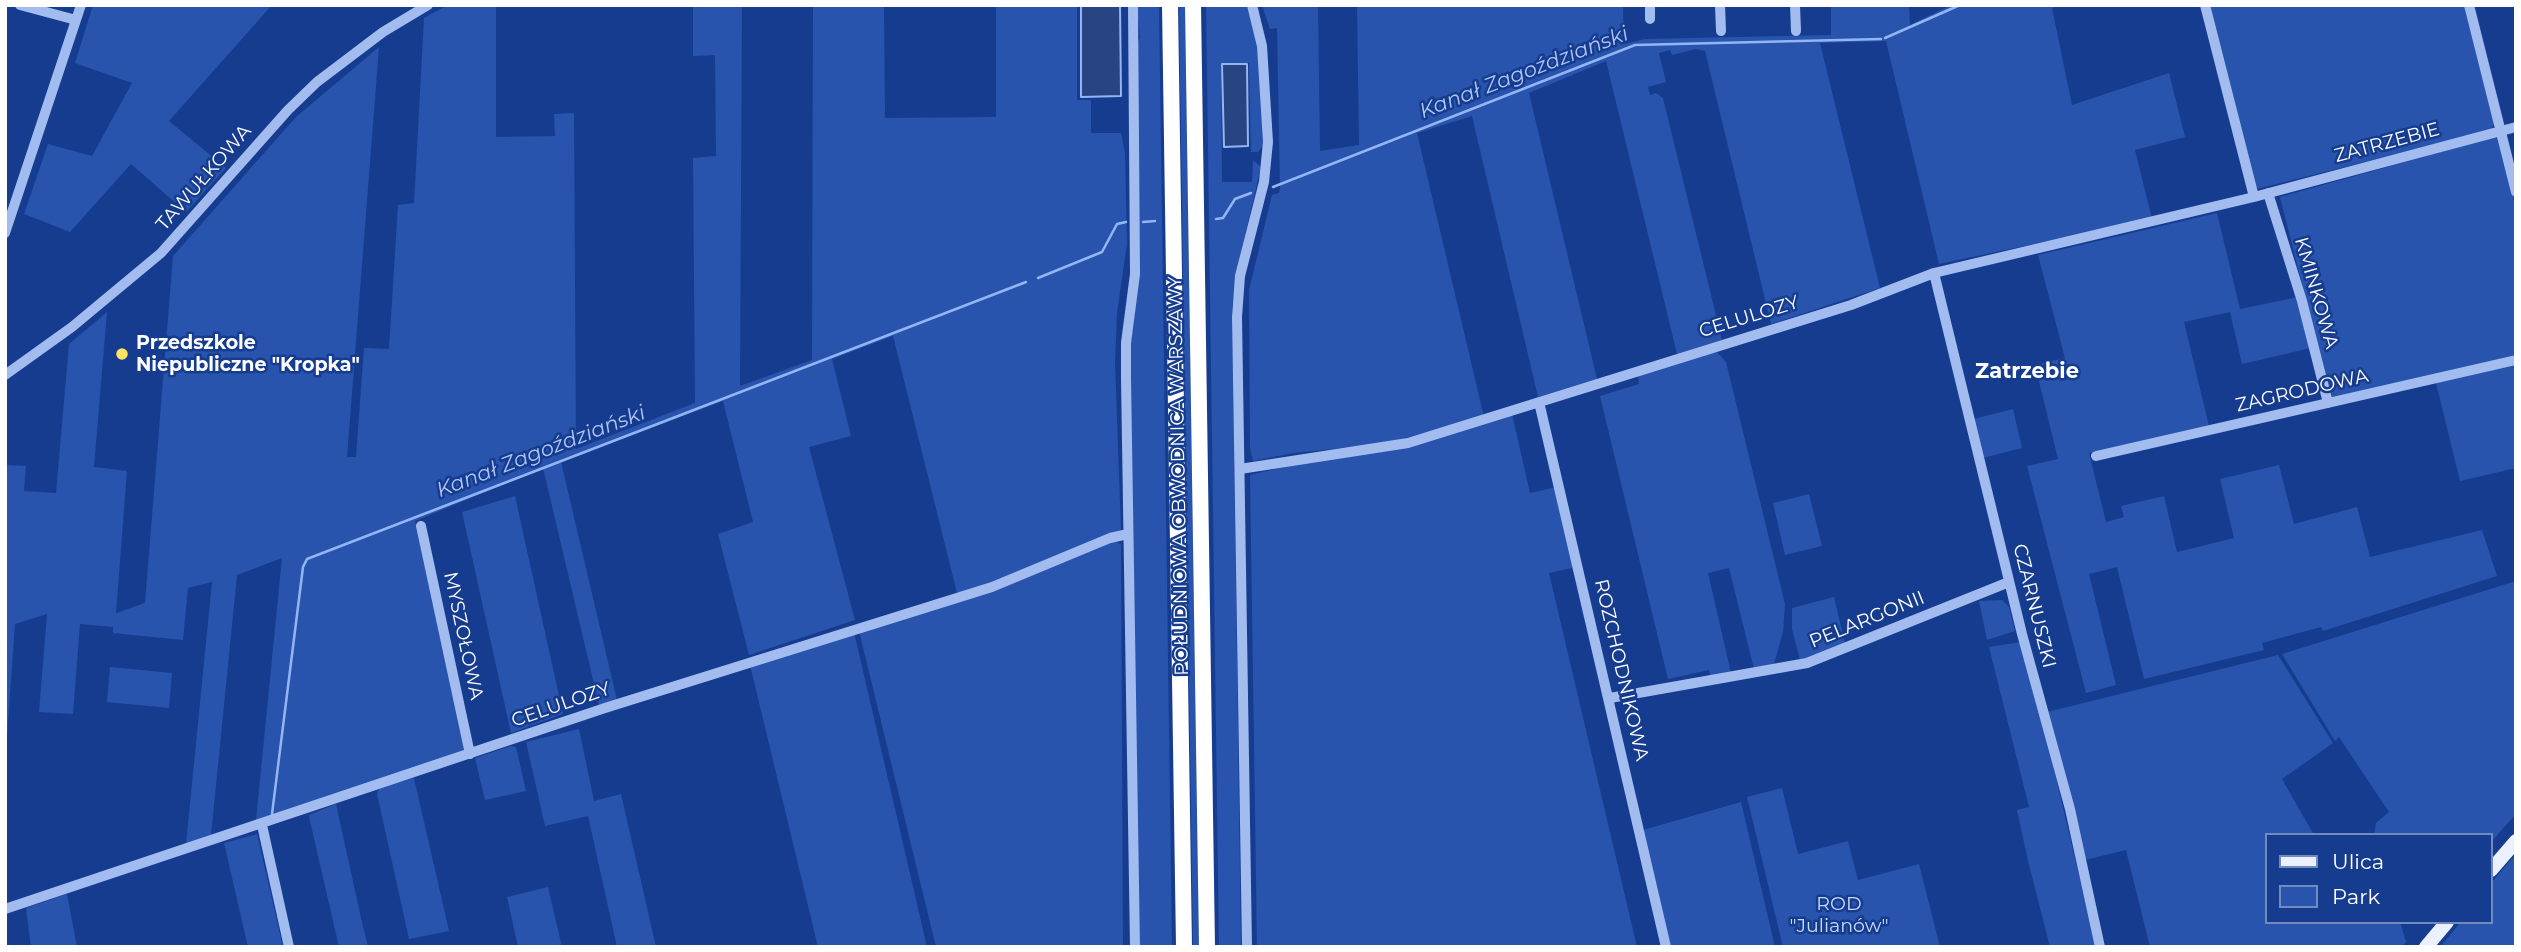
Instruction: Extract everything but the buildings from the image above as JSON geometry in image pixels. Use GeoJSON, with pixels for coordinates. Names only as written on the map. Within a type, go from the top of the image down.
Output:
{"type":"FeatureCollection","features":[{"type":"Feature","properties":{"kind":"highway","name":"POŁUDNIOWA OBWODNICA WARSZAWY"},"geometry":{"type":"LineString","coordinates":[[1170,5],[1184,947]]}},
{"type":"Feature","properties":{"kind":"highway","name":"POŁUDNIOWA OBWODNICA WARSZAWY"},"geometry":{"type":"LineString","coordinates":[[1193,5],[1208,947]]}},
{"type":"Feature","properties":{"kind":"main road"},"geometry":{"type":"LineString","coordinates":[[2493,868],[2516,841]]}},
{"type":"Feature","properties":{"kind":"main road"},"geometry":{"type":"LineString","coordinates":[[2426,947],[2445,924]]}},
{"type":"Feature","properties":{"kind":"street"},"geometry":{"type":"LineString","coordinates":[[20,5],[76,20]]}},
{"type":"Feature","properties":{"kind":"street"},"geometry":{"type":"LineString","coordinates":[[5,233],[80,5]]}},
{"type":"Feature","properties":{"kind":"street","name":"TAWUŁKOWA"},"geometry":{"type":"LineString","coordinates":[[5,375],[72,327],[162,253],[288,110],[317,82],[383,32],[428,5]]}},
{"type":"Feature","properties":{"kind":"street"},"geometry":{"type":"LineString","coordinates":[[1133,5],[1135,274],[1126,343],[1135,947]]}},
{"type":"Feature","properties":{"kind":"street"},"geometry":{"type":"LineString","coordinates":[[1247,947],[1237,295],[1264,182],[1268,142],[1262,46],[1252,5]]}},
{"type":"Feature","properties":{"kind":"street"},"geometry":{"type":"LineString","coordinates":[[1650,5],[1650,19]]}},
{"type":"Feature","properties":{"kind":"street"},"geometry":{"type":"LineString","coordinates":[[1720,5],[1721,31]]}},
{"type":"Feature","properties":{"kind":"street"},"geometry":{"type":"LineString","coordinates":[[1796,5],[1796,31]]}},
{"type":"Feature","properties":{"kind":"street"},"geometry":{"type":"LineString","coordinates":[[2206,5],[2254,197]]}},
{"type":"Feature","properties":{"kind":"street"},"geometry":{"type":"LineString","coordinates":[[2469,5],[2516,192]]}},
{"type":"Feature","properties":{"kind":"street","name":"ZATRZEBIE"},"geometry":{"type":"LineString","coordinates":[[2268,193],[2516,127]]}},
{"type":"Feature","properties":{"kind":"street","name":"CELULOZY"},"geometry":{"type":"LineString","coordinates":[[1240,469],[1408,443],[1851,304],[1934,273],[2268,193]]}},
{"type":"Feature","properties":{"kind":"street","name":"KMINKOWA"},"geometry":{"type":"LineString","coordinates":[[2268,193],[2302,301],[2328,403]]}},
{"type":"Feature","properties":{"kind":"street","name":"CZARNUSZKI"},"geometry":{"type":"LineString","coordinates":[[1934,273],[2009,582],[2070,809],[2099,947]]}},
{"type":"Feature","properties":{"kind":"street","name":"ZAGRODOWA"},"geometry":{"type":"LineString","coordinates":[[2096,456],[2516,360]]}},
{"type":"Feature","properties":{"kind":"street","name":"ROZCHODNIKOWA"},"geometry":{"type":"LineString","coordinates":[[1539,402],[1666,947]]}},
{"type":"Feature","properties":{"kind":"street","name":"MYSZOŁOWA"},"geometry":{"type":"LineString","coordinates":[[421,526],[470,754]]}},
{"type":"Feature","properties":{"kind":"street","name":"CELULOZY"},"geometry":{"type":"LineString","coordinates":[[5,909],[856,628],[992,587],[1110,538],[1128,534]]}},
{"type":"Feature","properties":{"kind":"street","name":"PELARGONII"},"geometry":{"type":"LineString","coordinates":[[1609,698],[1807,663],[2009,582]]}},
{"type":"Feature","properties":{"kind":"street"},"geometry":{"type":"LineString","coordinates":[[266,824],[289,947]]}},
{"type":"Feature","properties":{"kind":"green space"},"geometry":{"type":"Polygon","coordinates":[[[93,5],[272,5],[169,121],[226,168],[186,212],[131,164],[70,232],[24,214],[48,144],[92,156],[132,83],[75,63],[93,5]]]}},
{"type":"Feature","properties":{"kind":"green space"},"geometry":{"type":"Polygon","coordinates":[[[448,5],[496,5],[496,137],[555,136],[554,114],[574,113],[576,449],[695,403],[693,158],[716,156],[715,55],[693,56],[693,5],[742,5],[740,386],[812,360],[813,5],[884,5],[885,118],[996,117],[996,5],[1077,5],[1077,100],[1091,100],[1091,133],[1121,133],[1125,153],[1127,244],[1117,313],[1115,362],[1121,531],[976,590],[957,593],[893,336],[832,359],[851,436],[809,447],[855,620],[749,655],[718,534],[753,522],[723,401],[561,462],[617,700],[599,705],[543,468],[415,521],[465,747],[462,753],[256,820],[282,558],[237,575],[211,835],[186,844],[212,582],[188,588],[183,640],[113,633],[113,627],[80,624],[73,714],[39,712],[47,614],[15,624],[5,765],[5,465],[26,466],[24,491],[56,493],[69,344],[107,312],[94,467],[127,471],[116,613],[145,603],[173,256],[296,117],[379,47],[347,457],[356,457],[364,348],[389,349],[398,205],[414,203],[424,18],[448,5]]]}},
{"type":"Feature","properties":{"kind":"green space"},"geometry":{"type":"Polygon","coordinates":[[[1137,5],[1159,5],[1172,947],[1139,947],[1129,344],[1137,44],[1140,38],[1137,5]]]}},
{"type":"Feature","properties":{"kind":"green space"},"geometry":{"type":"Polygon","coordinates":[[[1179,5],[1185,5],[1199,947],[1193,947],[1179,5]]]}},
{"type":"Feature","properties":{"kind":"green space"},"geometry":{"type":"Polygon","coordinates":[[[1206,5],[1247,5],[1256,35],[1262,77],[1263,146],[1258,152],[1251,152],[1249,63],[1221,64],[1222,182],[1252,182],[1253,160],[1261,167],[1237,269],[1232,308],[1241,947],[1219,947],[1206,5]]]}},
{"type":"Feature","properties":{"kind":"green space"},"geometry":{"type":"Polygon","coordinates":[[[1262,5],[1318,5],[1320,151],[1359,145],[1357,5],[1623,5],[1624,44],[1645,39],[1831,35],[1831,5],[1909,5],[1910,25],[1951,5],[2061,5],[2052,8],[2072,105],[2169,73],[2185,137],[2135,150],[2152,219],[1939,264],[1886,41],[1820,43],[1880,288],[1771,324],[1705,51],[1696,49],[1672,55],[1670,50],[1659,53],[1666,82],[1648,87],[1650,95],[1656,93],[1663,98],[1722,340],[1677,354],[1606,61],[1529,93],[1597,379],[1538,397],[1472,116],[1417,133],[1484,417],[1382,444],[1293,453],[1253,461],[1250,448],[1249,290],[1272,195],[1279,193],[1280,188],[1277,28],[1270,29],[1262,5]]]}},
{"type":"Feature","properties":{"kind":"green space"},"geometry":{"type":"Polygon","coordinates":[[[2209,5],[2465,5],[2495,122],[2490,131],[2256,189],[2209,5]]]}},
{"type":"Feature","properties":{"kind":"green space"},"geometry":{"type":"Polygon","coordinates":[[[2498,136],[2516,208],[2516,357],[2331,399],[2280,197],[2498,136]]]}},
{"type":"Feature","properties":{"kind":"green space"},"geometry":{"type":"Polygon","coordinates":[[[2217,213],[2240,309],[2298,297],[2311,348],[2242,364],[2230,312],[2184,322],[2209,426],[2089,453],[2106,522],[2124,517],[2121,506],[2164,496],[2177,552],[2234,538],[2220,479],[2279,465],[2294,524],[2357,507],[2370,557],[2482,530],[2497,576],[2323,631],[2321,627],[2262,643],[2264,650],[2144,679],[2117,567],[2089,574],[2116,685],[2086,693],[2027,466],[2058,459],[2035,365],[2065,358],[2038,255],[2217,213]]]}},
{"type":"Feature","properties":{"kind":"green space"},"geometry":{"type":"Polygon","coordinates":[[[1716,351],[1726,362],[1785,604],[1783,632],[1774,664],[1754,669],[1729,568],[1708,573],[1731,673],[1710,676],[1709,670],[1668,679],[1600,396],[1639,384],[1638,375],[1716,351]]]}},
{"type":"Feature","properties":{"kind":"green space"},"geometry":{"type":"Polygon","coordinates":[[[2516,364],[2516,468],[2460,481],[2436,383],[2516,364]]]}},
{"type":"Feature","properties":{"kind":"green space"},"geometry":{"type":"Polygon","coordinates":[[[2013,409],[2022,448],[1983,458],[1973,419],[2013,409]]]}},
{"type":"Feature","properties":{"kind":"green space"},"geometry":{"type":"Polygon","coordinates":[[[1512,414],[1530,493],[1557,487],[1576,567],[1549,573],[1637,947],[1257,947],[1250,475],[1512,414]]]}},
{"type":"Feature","properties":{"kind":"green space"},"geometry":{"type":"Polygon","coordinates":[[[1809,494],[1822,546],[1785,555],[1773,503],[1809,494]]]}},
{"type":"Feature","properties":{"kind":"green space"},"geometry":{"type":"Polygon","coordinates":[[[515,496],[563,714],[511,733],[462,512],[515,496]]]}},
{"type":"Feature","properties":{"kind":"green space"},"geometry":{"type":"Polygon","coordinates":[[[1113,541],[1121,544],[1123,947],[936,947],[859,631],[1113,541]]]}},
{"type":"Feature","properties":{"kind":"green space"},"geometry":{"type":"Polygon","coordinates":[[[2516,581],[2516,814],[2493,840],[2493,833],[2374,833],[2376,823],[2389,812],[2339,737],[2335,741],[2282,654],[2516,581]]]}},
{"type":"Feature","properties":{"kind":"green space"},"geometry":{"type":"Polygon","coordinates":[[[1834,597],[1846,648],[1800,660],[1792,629],[1792,608],[1834,597]]]}},
{"type":"Feature","properties":{"kind":"green space"},"geometry":{"type":"Polygon","coordinates":[[[2002,600],[2009,607],[2015,631],[1987,640],[1979,601],[2002,600]]]}},
{"type":"Feature","properties":{"kind":"green space"},"geometry":{"type":"Polygon","coordinates":[[[854,632],[927,947],[818,947],[750,665],[854,632]]]}},
{"type":"Feature","properties":{"kind":"green space"},"geometry":{"type":"Polygon","coordinates":[[[2021,642],[2096,947],[2050,947],[2028,861],[2017,810],[2029,807],[1989,647],[2021,642]]]}},
{"type":"Feature","properties":{"kind":"green space"},"geometry":{"type":"Polygon","coordinates":[[[2278,655],[2333,743],[2282,779],[2313,833],[2266,833],[2266,924],[2401,924],[2406,942],[2402,947],[2150,947],[2126,850],[2085,860],[2047,712],[2278,655]]]}},
{"type":"Feature","properties":{"kind":"green space"},"geometry":{"type":"Polygon","coordinates":[[[110,667],[172,673],[169,708],[107,702],[110,667]]]}},
{"type":"Feature","properties":{"kind":"green space"},"geometry":{"type":"Polygon","coordinates":[[[579,729],[594,801],[621,794],[656,947],[617,947],[588,816],[545,826],[526,742],[579,729]]]}},
{"type":"Feature","properties":{"kind":"green space"},"geometry":{"type":"Polygon","coordinates":[[[511,746],[516,747],[526,791],[485,800],[475,758],[511,746]]]}},
{"type":"Feature","properties":{"kind":"green space"},"geometry":{"type":"Polygon","coordinates":[[[414,778],[449,931],[409,939],[377,794],[380,787],[414,778]]]}},
{"type":"Feature","properties":{"kind":"green space","name":"ROD \"Julianów\""},"geometry":{"type":"Polygon","coordinates":[[[1782,788],[1798,854],[1848,841],[1858,880],[1919,864],[1940,947],[1783,947],[1747,797],[1782,788]]]}},
{"type":"Feature","properties":{"kind":"green space"},"geometry":{"type":"Polygon","coordinates":[[[1741,802],[1775,947],[1669,947],[1643,830],[1741,802]]]}},
{"type":"Feature","properties":{"kind":"green space"},"geometry":{"type":"Polygon","coordinates":[[[336,804],[368,947],[339,947],[310,821],[309,815],[336,804]]]}},
{"type":"Feature","properties":{"kind":"green space"},"geometry":{"type":"Polygon","coordinates":[[[257,834],[283,947],[248,947],[224,843],[257,834]]]}},
{"type":"Feature","properties":{"kind":"green space"},"geometry":{"type":"Polygon","coordinates":[[[2516,854],[2516,947],[2440,947],[2459,924],[2493,924],[2493,881],[2516,854]]]}},
{"type":"Feature","properties":{"kind":"green space"},"geometry":{"type":"Polygon","coordinates":[[[548,887],[562,947],[518,947],[507,897],[548,887]]]}},
{"type":"Feature","properties":{"kind":"green space"},"geometry":{"type":"Polygon","coordinates":[[[67,894],[77,947],[31,947],[26,908],[67,894]]]}},
{"type":"Feature","properties":{"kind":"shaded area"},"geometry":{"type":"Polygon","coordinates":[[[1081,5],[1120,5],[1121,96],[1081,97],[1081,5]]]}},
{"type":"Feature","properties":{"kind":"shaded area"},"geometry":{"type":"Polygon","coordinates":[[[1222,64],[1247,64],[1248,146],[1224,147],[1222,64]]]}},
{"type":"Feature","properties":{"kind":"waterway","name":"Kanał Zagoździański"},"geometry":{"type":"LineString","coordinates":[[1885,38],[1960,5]]}},
{"type":"Feature","properties":{"kind":"waterway","name":"Kanał Zagoździański"},"geometry":{"type":"LineString","coordinates":[[1273,187],[1635,45],[1881,39]]}},
{"type":"Feature","properties":{"kind":"waterway","name":"Kanał Zagoździański"},"geometry":{"type":"LineString","coordinates":[[1216,219],[1223,218],[1235,199],[1251,193]]}},
{"type":"Feature","properties":{"kind":"waterway","name":"Kanał Zagoździański"},"geometry":{"type":"LineString","coordinates":[[1143,222],[1155,221]]}},
{"type":"Feature","properties":{"kind":"waterway","name":"Kanał Zagoździański"},"geometry":{"type":"LineString","coordinates":[[1038,278],[1102,252],[1117,224],[1126,222]]}},
{"type":"Feature","properties":{"kind":"waterway","name":"Kanał Zagoździański"},"geometry":{"type":"LineString","coordinates":[[272,814],[303,567],[307,559],[1026,282]]}},
{"type":"Feature","properties":{"kind":"place","name":"Przedszkole Niepubliczne \"Kropka\""},"geometry":{"type":"Point","coordinates":[122,354]}},
{"type":"Feature","properties":{"kind":"district","name":"Zatrzebie"},"geometry":{"type":"Point","coordinates":[2027,372]}}]}
